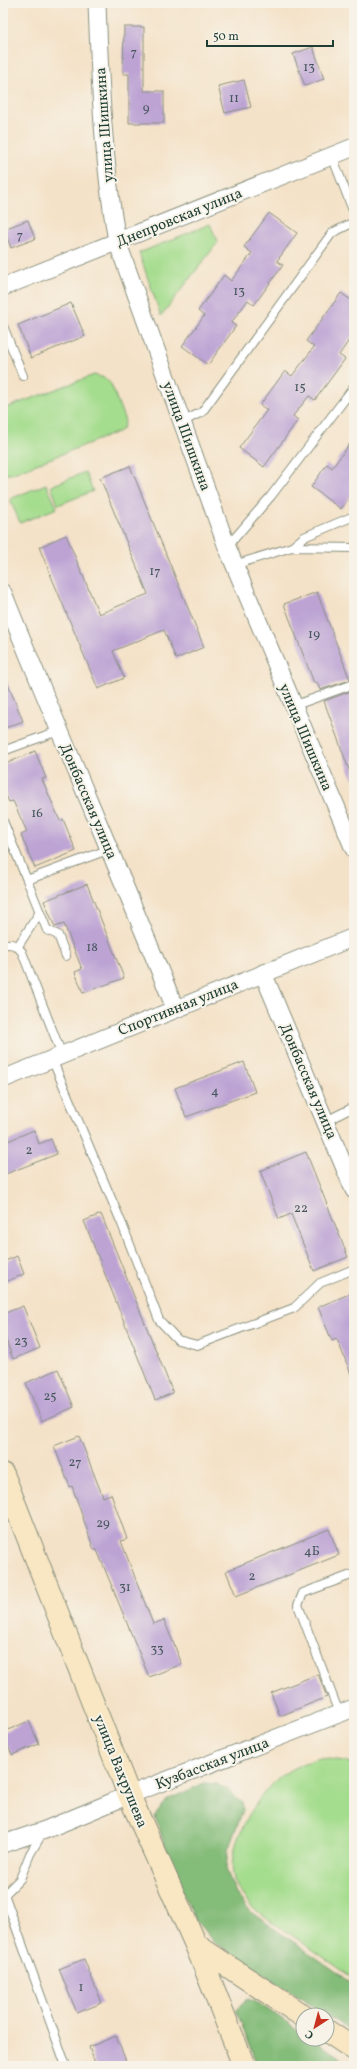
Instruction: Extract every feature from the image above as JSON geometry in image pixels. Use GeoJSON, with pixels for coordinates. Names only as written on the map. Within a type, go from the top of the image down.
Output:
{"type":"FeatureCollection","features":[{"type":"Feature","properties":{"kind":"main road","name":"улица Вахрушева"},"geometry":{"type":"LineString","coordinates":[[3,1474],[129,1795],[196,1945],[244,2066]]}},
{"type":"Feature","properties":{"kind":"main road"},"geometry":{"type":"LineString","coordinates":[[196,1945],[295,2011]]}},
{"type":"Feature","properties":{"kind":"main road"},"geometry":{"type":"LineString","coordinates":[[335,2036],[354,2049]]}},
{"type":"Feature","properties":{"kind":"street","name":"улица Шишкина"},"geometry":{"type":"LineString","coordinates":[[97,3],[102,131],[108,192],[117,242],[234,565],[354,849]]}},
{"type":"Feature","properties":{"kind":"street","name":"Днепровская улица"},"geometry":{"type":"LineString","coordinates":[[3,287],[354,147]]}},
{"type":"Feature","properties":{"kind":"street","name":"Донбасская улица"},"geometry":{"type":"LineString","coordinates":[[3,593],[58,731],[110,849],[175,1008]]}},
{"type":"Feature","properties":{"kind":"street","name":"Спортивная улица"},"geometry":{"type":"LineString","coordinates":[[3,1078],[354,937]]}},
{"type":"Feature","properties":{"kind":"street","name":"Донбасская улица"},"geometry":{"type":"LineString","coordinates":[[263,973],[354,1190]]}},
{"type":"Feature","properties":{"kind":"street","name":"Кузбасская улица"},"geometry":{"type":"LineString","coordinates":[[3,1844],[45,1830],[129,1795],[347,1711]]}},
{"type":"Feature","properties":{"kind":"lane"},"geometry":{"type":"LineString","coordinates":[[332,156],[354,213]]}},
{"type":"Feature","properties":{"kind":"lane"},"geometry":{"type":"LineString","coordinates":[[182,422],[202,412],[332,234],[354,222]]}},
{"type":"Feature","properties":{"kind":"lane"},"geometry":{"type":"LineString","coordinates":[[3,326],[23,376]]}},
{"type":"Feature","properties":{"kind":"lane"},"geometry":{"type":"LineString","coordinates":[[227,547],[271,496],[354,386]]}},
{"type":"Feature","properties":{"kind":"lane"},"geometry":{"type":"LineString","coordinates":[[292,547],[304,537],[354,516]]}},
{"type":"Feature","properties":{"kind":"lane"},"geometry":{"type":"LineString","coordinates":[[234,565],[292,547],[354,548]]}},
{"type":"Feature","properties":{"kind":"lane"},"geometry":{"type":"LineString","coordinates":[[293,706],[354,684]]}},
{"type":"Feature","properties":{"kind":"lane"},"geometry":{"type":"LineString","coordinates":[[3,752],[58,731]]}},
{"type":"Feature","properties":{"kind":"lane"},"geometry":{"type":"LineString","coordinates":[[3,821],[47,930],[58,935],[66,956]]}},
{"type":"Feature","properties":{"kind":"lane"},"geometry":{"type":"LineString","coordinates":[[27,880],[110,849]]}},
{"type":"Feature","properties":{"kind":"lane"},"geometry":{"type":"LineString","coordinates":[[18,946],[40,912]]}},
{"type":"Feature","properties":{"kind":"lane"},"geometry":{"type":"LineString","coordinates":[[3,945],[8,943],[18,946],[22,952],[57,1057],[159,1320],[178,1340],[197,1345],[294,1308],[320,1283],[354,1269]]}},
{"type":"Feature","properties":{"kind":"lane"},"geometry":{"type":"LineString","coordinates":[[326,1121],[354,1107]]}},
{"type":"Feature","properties":{"kind":"lane"},"geometry":{"type":"LineString","coordinates":[[347,1711],[298,1605],[303,1593],[351,1574]]}},
{"type":"Feature","properties":{"kind":"lane"},"geometry":{"type":"LineString","coordinates":[[45,1830],[30,1854],[20,1879],[4,1893],[66,2066]]}},
{"type":"Feature","properties":{"kind":"green space"},"geometry":{"type":"Polygon","coordinates":[[[210,224],[218,242],[161,316],[139,253],[210,224]]]}},
{"type":"Feature","properties":{"kind":"green space"},"geometry":{"type":"Polygon","coordinates":[[[94,375],[105,378],[111,384],[125,421],[123,428],[118,432],[11,474],[3,474],[3,409],[94,375]]]}},
{"type":"Feature","properties":{"kind":"green space"},"geometry":{"type":"Polygon","coordinates":[[[85,472],[93,491],[58,505],[51,486],[85,472]]]}},
{"type":"Feature","properties":{"kind":"green space"},"geometry":{"type":"Polygon","coordinates":[[[46,484],[57,508],[20,523],[10,499],[46,484]]]}},
{"type":"Feature","properties":{"kind":"green space"},"geometry":{"type":"Polygon","coordinates":[[[320,1758],[345,1761],[354,1765],[354,1979],[254,1909],[240,1891],[234,1879],[232,1863],[238,1838],[249,1815],[263,1794],[270,1785],[287,1772],[307,1762],[320,1758]]]}},
{"type":"Feature","properties":{"kind":"green space"},"geometry":{"type":"Polygon","coordinates":[[[204,1783],[216,1784],[227,1789],[242,1802],[243,1810],[228,1850],[226,1869],[236,1894],[252,1913],[354,1984],[354,2033],[335,2021],[335,2007],[314,2007],[213,1941],[196,1921],[177,1882],[155,1816],[167,1800],[204,1783]]]}},
{"type":"Feature","properties":{"kind":"green space"},"geometry":{"type":"Polygon","coordinates":[[[248,1999],[258,2003],[295,2028],[295,2047],[324,2047],[353,2066],[258,2066],[236,2010],[248,1999]]]}},
{"type":"Feature","properties":{"kind":"building"},"geometry":{"type":"Polygon","coordinates":[[[124,27],[144,27],[144,91],[164,91],[164,123],[129,123],[129,74],[123,74],[124,27]]]}},
{"type":"Feature","properties":{"kind":"building"},"geometry":{"type":"Polygon","coordinates":[[[313,47],[324,79],[305,86],[293,54],[313,47]]]}},
{"type":"Feature","properties":{"kind":"building"},"geometry":{"type":"Polygon","coordinates":[[[244,80],[251,107],[225,113],[218,86],[244,80]]]}},
{"type":"Feature","properties":{"kind":"building"},"geometry":{"type":"Polygon","coordinates":[[[269,213],[297,233],[277,261],[283,265],[254,305],[248,300],[231,323],[236,326],[208,365],[182,346],[204,316],[198,311],[224,275],[231,281],[252,253],[244,247],[269,213]]]}},
{"type":"Feature","properties":{"kind":"building"},"geometry":{"type":"Polygon","coordinates":[[[28,220],[35,239],[11,248],[4,229],[28,220]]]}},
{"type":"Feature","properties":{"kind":"building"},"geometry":{"type":"Polygon","coordinates":[[[341,293],[354,302],[354,333],[339,355],[345,359],[315,400],[309,396],[293,416],[298,420],[264,467],[239,448],[267,410],[260,405],[285,371],[292,376],[314,347],[306,341],[341,293]]]}},
{"type":"Feature","properties":{"kind":"building"},"geometry":{"type":"Polygon","coordinates":[[[71,303],[85,336],[31,358],[18,325],[71,303]]]}},
{"type":"Feature","properties":{"kind":"building"},"geometry":{"type":"Polygon","coordinates":[[[354,438],[354,491],[341,509],[311,487],[327,464],[332,468],[354,438]]]}},
{"type":"Feature","properties":{"kind":"building"},"geometry":{"type":"Polygon","coordinates":[[[130,466],[204,647],[176,659],[164,630],[113,651],[124,678],[98,689],[39,547],[66,535],[99,614],[148,594],[100,478],[130,466]]]}},
{"type":"Feature","properties":{"kind":"building"},"geometry":{"type":"Polygon","coordinates":[[[317,592],[350,680],[320,690],[317,682],[314,683],[284,604],[317,592]]]}},
{"type":"Feature","properties":{"kind":"building"},"geometry":{"type":"Polygon","coordinates":[[[3,672],[23,721],[3,729],[3,672]]]}},
{"type":"Feature","properties":{"kind":"building"},"geometry":{"type":"Polygon","coordinates":[[[354,690],[354,778],[352,778],[324,701],[354,690]]]}},
{"type":"Feature","properties":{"kind":"building"},"geometry":{"type":"Polygon","coordinates":[[[35,751],[46,778],[42,779],[60,821],[63,819],[76,851],[35,868],[21,835],[27,832],[13,801],[9,802],[3,789],[3,765],[35,751]]]}},
{"type":"Feature","properties":{"kind":"building"},"geometry":{"type":"Polygon","coordinates":[[[87,884],[124,978],[83,993],[75,972],[82,969],[64,924],[55,927],[44,901],[87,884]]]}},
{"type":"Feature","properties":{"kind":"building"},"geometry":{"type":"Polygon","coordinates":[[[244,1062],[255,1092],[186,1117],[175,1088],[244,1062]]]}},
{"type":"Feature","properties":{"kind":"building"},"geometry":{"type":"Polygon","coordinates":[[[34,1130],[39,1144],[51,1139],[57,1154],[3,1175],[3,1143],[34,1130]]]}},
{"type":"Feature","properties":{"kind":"building"},"geometry":{"type":"Polygon","coordinates":[[[306,1152],[348,1257],[314,1271],[291,1214],[279,1219],[260,1171],[306,1152]]]}},
{"type":"Feature","properties":{"kind":"building"},"geometry":{"type":"Polygon","coordinates":[[[101,1214],[173,1393],[155,1400],[84,1221],[101,1214]]]}},
{"type":"Feature","properties":{"kind":"building"},"geometry":{"type":"Polygon","coordinates":[[[17,1256],[24,1274],[3,1283],[3,1262],[17,1256]]]}},
{"type":"Feature","properties":{"kind":"building"},"geometry":{"type":"Polygon","coordinates":[[[354,1292],[353,1379],[337,1339],[332,1341],[318,1307],[354,1292]]]}},
{"type":"Feature","properties":{"kind":"building"},"geometry":{"type":"Polygon","coordinates":[[[23,1306],[40,1348],[13,1359],[3,1332],[3,1314],[23,1306]]]}},
{"type":"Feature","properties":{"kind":"building"},"geometry":{"type":"Polygon","coordinates":[[[58,1369],[74,1407],[42,1421],[26,1383],[58,1369]]]}},
{"type":"Feature","properties":{"kind":"building"},"geometry":{"type":"Polygon","coordinates":[[[79,1436],[103,1497],[111,1494],[127,1539],[121,1541],[153,1624],[164,1620],[182,1664],[149,1677],[97,1550],[94,1550],[72,1486],[70,1487],[54,1446],[79,1436]]]}},
{"type":"Feature","properties":{"kind":"building"},"geometry":{"type":"Polygon","coordinates":[[[329,1529],[339,1555],[236,1596],[226,1571],[329,1529]]]}},
{"type":"Feature","properties":{"kind":"building"},"geometry":{"type":"Polygon","coordinates":[[[318,1674],[327,1697],[280,1716],[271,1693],[318,1674]]]}},
{"type":"Feature","properties":{"kind":"building"},"geometry":{"type":"Polygon","coordinates":[[[29,1721],[39,1744],[12,1755],[8,1746],[3,1748],[3,1732],[29,1721]]]}},
{"type":"Feature","properties":{"kind":"building"},"geometry":{"type":"Polygon","coordinates":[[[84,1959],[102,2003],[77,2013],[59,1969],[84,1959]]]}},
{"type":"Feature","properties":{"kind":"building"},"geometry":{"type":"Polygon","coordinates":[[[116,2036],[128,2066],[96,2066],[89,2047],[116,2036]]]}}]}
